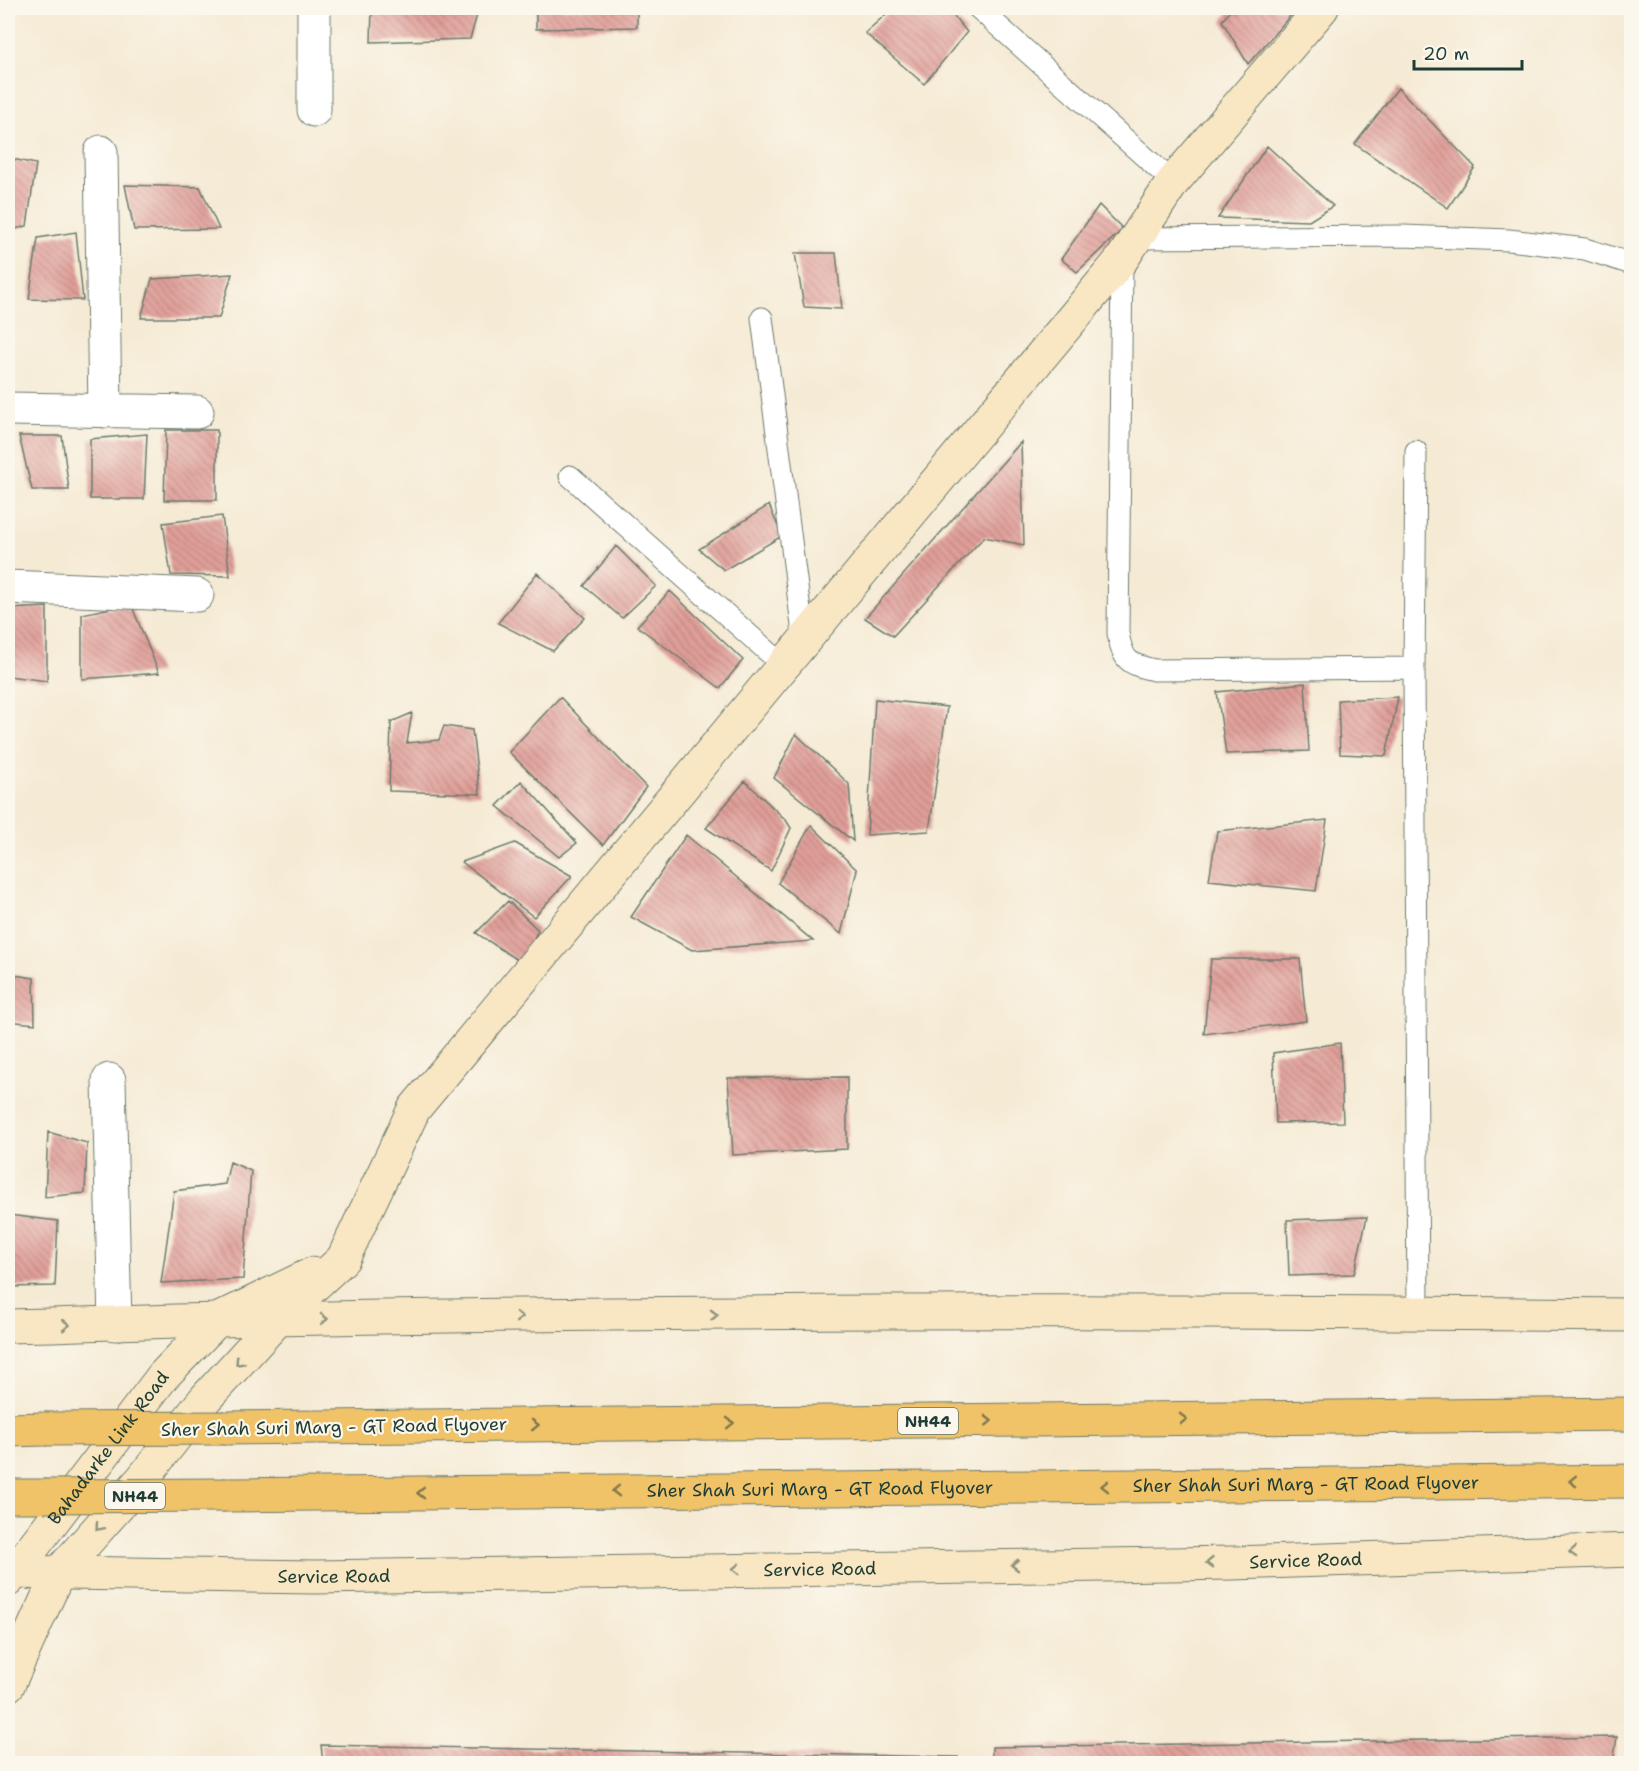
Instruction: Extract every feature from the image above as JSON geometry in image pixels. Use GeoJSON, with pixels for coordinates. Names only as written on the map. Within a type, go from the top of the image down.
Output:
{"type":"FeatureCollection","features":[{"type":"Feature","properties":{"kind":"highway","name":"Sher Shah Suri Marg - GT Road Flyover"},"geometry":{"type":"LineString","coordinates":[[8,1430],[1632,1414]]}},
{"type":"Feature","properties":{"kind":"highway","name":"Sher Shah Suri Marg - GT Road Flyover"},"geometry":{"type":"LineString","coordinates":[[8,1496],[1632,1481]]}},
{"type":"Feature","properties":{"kind":"street"},"geometry":{"type":"LineString","coordinates":[[314,8],[314,110]]}},
{"type":"Feature","properties":{"kind":"street"},"geometry":{"type":"LineString","coordinates":[[8,1685],[58,1574],[143,1478],[205,1399],[278,1319],[343,1259],[414,1109],[1129,249],[1173,182],[1322,8]]}},
{"type":"Feature","properties":{"kind":"street"},"geometry":{"type":"LineString","coordinates":[[101,152],[105,411]]}},
{"type":"Feature","properties":{"kind":"street"},"geometry":{"type":"LineString","coordinates":[[8,409],[196,412]]}},
{"type":"Feature","properties":{"kind":"street"},"geometry":{"type":"LineString","coordinates":[[8,588],[196,595]]}},
{"type":"Feature","properties":{"kind":"street"},"geometry":{"type":"LineString","coordinates":[[109,1080],[115,1324]]}},
{"type":"Feature","properties":{"kind":"street"},"geometry":{"type":"LineString","coordinates":[[217,1320],[343,1259]]}},
{"type":"Feature","properties":{"kind":"street"},"geometry":{"type":"LineString","coordinates":[[8,1326],[278,1319],[799,1314],[1632,1315]]}},
{"type":"Feature","properties":{"kind":"street","name":"Bahadarke Link Road"},"geometry":{"type":"LineString","coordinates":[[9,1575],[163,1376],[217,1320]]}},
{"type":"Feature","properties":{"kind":"street","name":"Service Road"},"geometry":{"type":"LineString","coordinates":[[9,1575],[315,1577],[1233,1563],[1632,1550]]}},
{"type":"Feature","properties":{"kind":"lane"},"geometry":{"type":"LineString","coordinates":[[978,8],[1173,182]]}},
{"type":"Feature","properties":{"kind":"lane"},"geometry":{"type":"LineString","coordinates":[[1414,668],[1154,670],[1134,666],[1122,654],[1118,633],[1129,249],[1403,236],[1509,240],[1585,249],[1632,264]]}},
{"type":"Feature","properties":{"kind":"lane"},"geometry":{"type":"LineString","coordinates":[[762,318],[793,653]]}},
{"type":"Feature","properties":{"kind":"lane"},"geometry":{"type":"LineString","coordinates":[[1416,451],[1414,668],[1418,1313]]}},
{"type":"Feature","properties":{"kind":"lane"},"geometry":{"type":"LineString","coordinates":[[570,476],[793,653]]}},
{"type":"Feature","properties":{"kind":"building"},"geometry":{"type":"Polygon","coordinates":[[[372,8],[479,8],[470,39],[371,42],[372,8]]]}},
{"type":"Feature","properties":{"kind":"building"},"geometry":{"type":"Polygon","coordinates":[[[536,8],[637,8],[637,27],[536,29],[536,8]]]}},
{"type":"Feature","properties":{"kind":"building"},"geometry":{"type":"Polygon","coordinates":[[[893,8],[947,8],[967,32],[924,84],[865,33],[893,8]]]}},
{"type":"Feature","properties":{"kind":"building"},"geometry":{"type":"Polygon","coordinates":[[[1232,8],[1297,8],[1248,64],[1222,21],[1232,8]]]}},
{"type":"Feature","properties":{"kind":"building"},"geometry":{"type":"Polygon","coordinates":[[[1398,88],[1475,167],[1448,208],[1355,144],[1398,88]]]}},
{"type":"Feature","properties":{"kind":"building"},"geometry":{"type":"Polygon","coordinates":[[[1267,146],[1333,206],[1309,221],[1218,218],[1267,146]]]}},
{"type":"Feature","properties":{"kind":"building"},"geometry":{"type":"Polygon","coordinates":[[[8,158],[36,164],[27,226],[8,231],[8,158]]]}},
{"type":"Feature","properties":{"kind":"building"},"geometry":{"type":"Polygon","coordinates":[[[125,185],[200,187],[219,229],[134,230],[125,185]]]}},
{"type":"Feature","properties":{"kind":"building"},"geometry":{"type":"Polygon","coordinates":[[[1099,205],[1123,229],[1077,272],[1061,259],[1099,205]]]}},
{"type":"Feature","properties":{"kind":"building"},"geometry":{"type":"Polygon","coordinates":[[[76,232],[83,300],[29,299],[38,238],[76,232]]]}},
{"type":"Feature","properties":{"kind":"building"},"geometry":{"type":"Polygon","coordinates":[[[795,253],[836,253],[842,309],[804,307],[795,253]]]}},
{"type":"Feature","properties":{"kind":"building"},"geometry":{"type":"Polygon","coordinates":[[[232,274],[219,318],[141,318],[152,279],[232,274]]]}},
{"type":"Feature","properties":{"kind":"building"},"geometry":{"type":"Polygon","coordinates":[[[166,430],[217,430],[217,500],[164,500],[166,430]]]}},
{"type":"Feature","properties":{"kind":"building"},"geometry":{"type":"Polygon","coordinates":[[[147,434],[144,499],[90,499],[90,439],[147,434]]]}},
{"type":"Feature","properties":{"kind":"building"},"geometry":{"type":"Polygon","coordinates":[[[19,436],[62,436],[69,490],[32,490],[19,436]]]}},
{"type":"Feature","properties":{"kind":"building"},"geometry":{"type":"Polygon","coordinates":[[[1021,442],[1024,545],[984,537],[893,636],[865,618],[1021,442]]]}},
{"type":"Feature","properties":{"kind":"building"},"geometry":{"type":"Polygon","coordinates":[[[769,505],[782,536],[724,570],[699,549],[769,505]]]}},
{"type":"Feature","properties":{"kind":"building"},"geometry":{"type":"Polygon","coordinates":[[[222,516],[230,576],[171,575],[163,523],[222,516]]]}},
{"type":"Feature","properties":{"kind":"building"},"geometry":{"type":"Polygon","coordinates":[[[616,546],[656,586],[622,618],[584,586],[616,546]]]}},
{"type":"Feature","properties":{"kind":"building"},"geometry":{"type":"Polygon","coordinates":[[[537,573],[585,618],[553,651],[498,623],[537,573]]]}},
{"type":"Feature","properties":{"kind":"building"},"geometry":{"type":"Polygon","coordinates":[[[670,591],[743,660],[720,688],[637,626],[670,591]]]}},
{"type":"Feature","properties":{"kind":"building"},"geometry":{"type":"Polygon","coordinates":[[[131,604],[159,673],[82,679],[82,614],[131,604]]]}},
{"type":"Feature","properties":{"kind":"building"},"geometry":{"type":"Polygon","coordinates":[[[47,607],[47,681],[8,676],[8,609],[47,607]]]}},
{"type":"Feature","properties":{"kind":"building"},"geometry":{"type":"Polygon","coordinates":[[[1305,683],[1309,751],[1226,754],[1217,692],[1305,683]]]}},
{"type":"Feature","properties":{"kind":"building"},"geometry":{"type":"Polygon","coordinates":[[[560,697],[646,787],[603,845],[509,752],[560,697]]]}},
{"type":"Feature","properties":{"kind":"building"},"geometry":{"type":"Polygon","coordinates":[[[1398,697],[1386,756],[1340,754],[1338,700],[1398,697]]]}},
{"type":"Feature","properties":{"kind":"building"},"geometry":{"type":"Polygon","coordinates":[[[875,699],[947,707],[929,831],[867,835],[875,699]]]}},
{"type":"Feature","properties":{"kind":"building"},"geometry":{"type":"Polygon","coordinates":[[[412,713],[407,743],[439,740],[444,726],[472,730],[480,794],[389,791],[391,722],[412,713]]]}},
{"type":"Feature","properties":{"kind":"building"},"geometry":{"type":"Polygon","coordinates":[[[796,734],[849,784],[853,841],[774,778],[796,734]]]}},
{"type":"Feature","properties":{"kind":"building"},"geometry":{"type":"Polygon","coordinates":[[[521,781],[577,843],[559,857],[497,806],[521,781]]]}},
{"type":"Feature","properties":{"kind":"building"},"geometry":{"type":"Polygon","coordinates":[[[745,781],[786,820],[791,828],[771,871],[706,828],[745,781]]]}},
{"type":"Feature","properties":{"kind":"building"},"geometry":{"type":"Polygon","coordinates":[[[1327,820],[1316,891],[1209,880],[1217,831],[1327,820]]]}},
{"type":"Feature","properties":{"kind":"building"},"geometry":{"type":"Polygon","coordinates":[[[811,825],[857,870],[841,934],[778,883],[811,825]]]}},
{"type":"Feature","properties":{"kind":"building"},"geometry":{"type":"Polygon","coordinates":[[[686,835],[813,941],[692,950],[631,917],[686,835]]]}},
{"type":"Feature","properties":{"kind":"building"},"geometry":{"type":"Polygon","coordinates":[[[515,843],[572,876],[534,917],[462,862],[515,843]]]}},
{"type":"Feature","properties":{"kind":"building"},"geometry":{"type":"Polygon","coordinates":[[[508,901],[538,930],[522,963],[476,933],[508,901]]]}},
{"type":"Feature","properties":{"kind":"building"},"geometry":{"type":"Polygon","coordinates":[[[1211,959],[1300,959],[1306,1021],[1204,1034],[1211,959]]]}},
{"type":"Feature","properties":{"kind":"building"},"geometry":{"type":"Polygon","coordinates":[[[8,974],[34,978],[35,1024],[8,1021],[8,974]]]}},
{"type":"Feature","properties":{"kind":"building"},"geometry":{"type":"Polygon","coordinates":[[[1340,1043],[1343,1122],[1276,1123],[1273,1053],[1340,1043]]]}},
{"type":"Feature","properties":{"kind":"building"},"geometry":{"type":"Polygon","coordinates":[[[847,1077],[847,1149],[733,1155],[728,1078],[847,1077]]]}},
{"type":"Feature","properties":{"kind":"building"},"geometry":{"type":"Polygon","coordinates":[[[48,1132],[87,1143],[85,1193],[45,1197],[48,1132]]]}},
{"type":"Feature","properties":{"kind":"building"},"geometry":{"type":"Polygon","coordinates":[[[230,1162],[251,1171],[243,1279],[161,1283],[174,1191],[225,1184],[230,1162]]]}},
{"type":"Feature","properties":{"kind":"building"},"geometry":{"type":"Polygon","coordinates":[[[8,1215],[58,1221],[55,1286],[8,1287],[8,1215]]]}},
{"type":"Feature","properties":{"kind":"building"},"geometry":{"type":"Polygon","coordinates":[[[1367,1217],[1354,1274],[1289,1276],[1287,1220],[1367,1217]]]}},
{"type":"Feature","properties":{"kind":"building"},"geometry":{"type":"Polygon","coordinates":[[[1617,1737],[1613,1764],[992,1764],[992,1747],[1617,1737]]]}},
{"type":"Feature","properties":{"kind":"building"},"geometry":{"type":"Polygon","coordinates":[[[321,1745],[958,1757],[957,1764],[323,1764],[321,1745]]]}}]}
